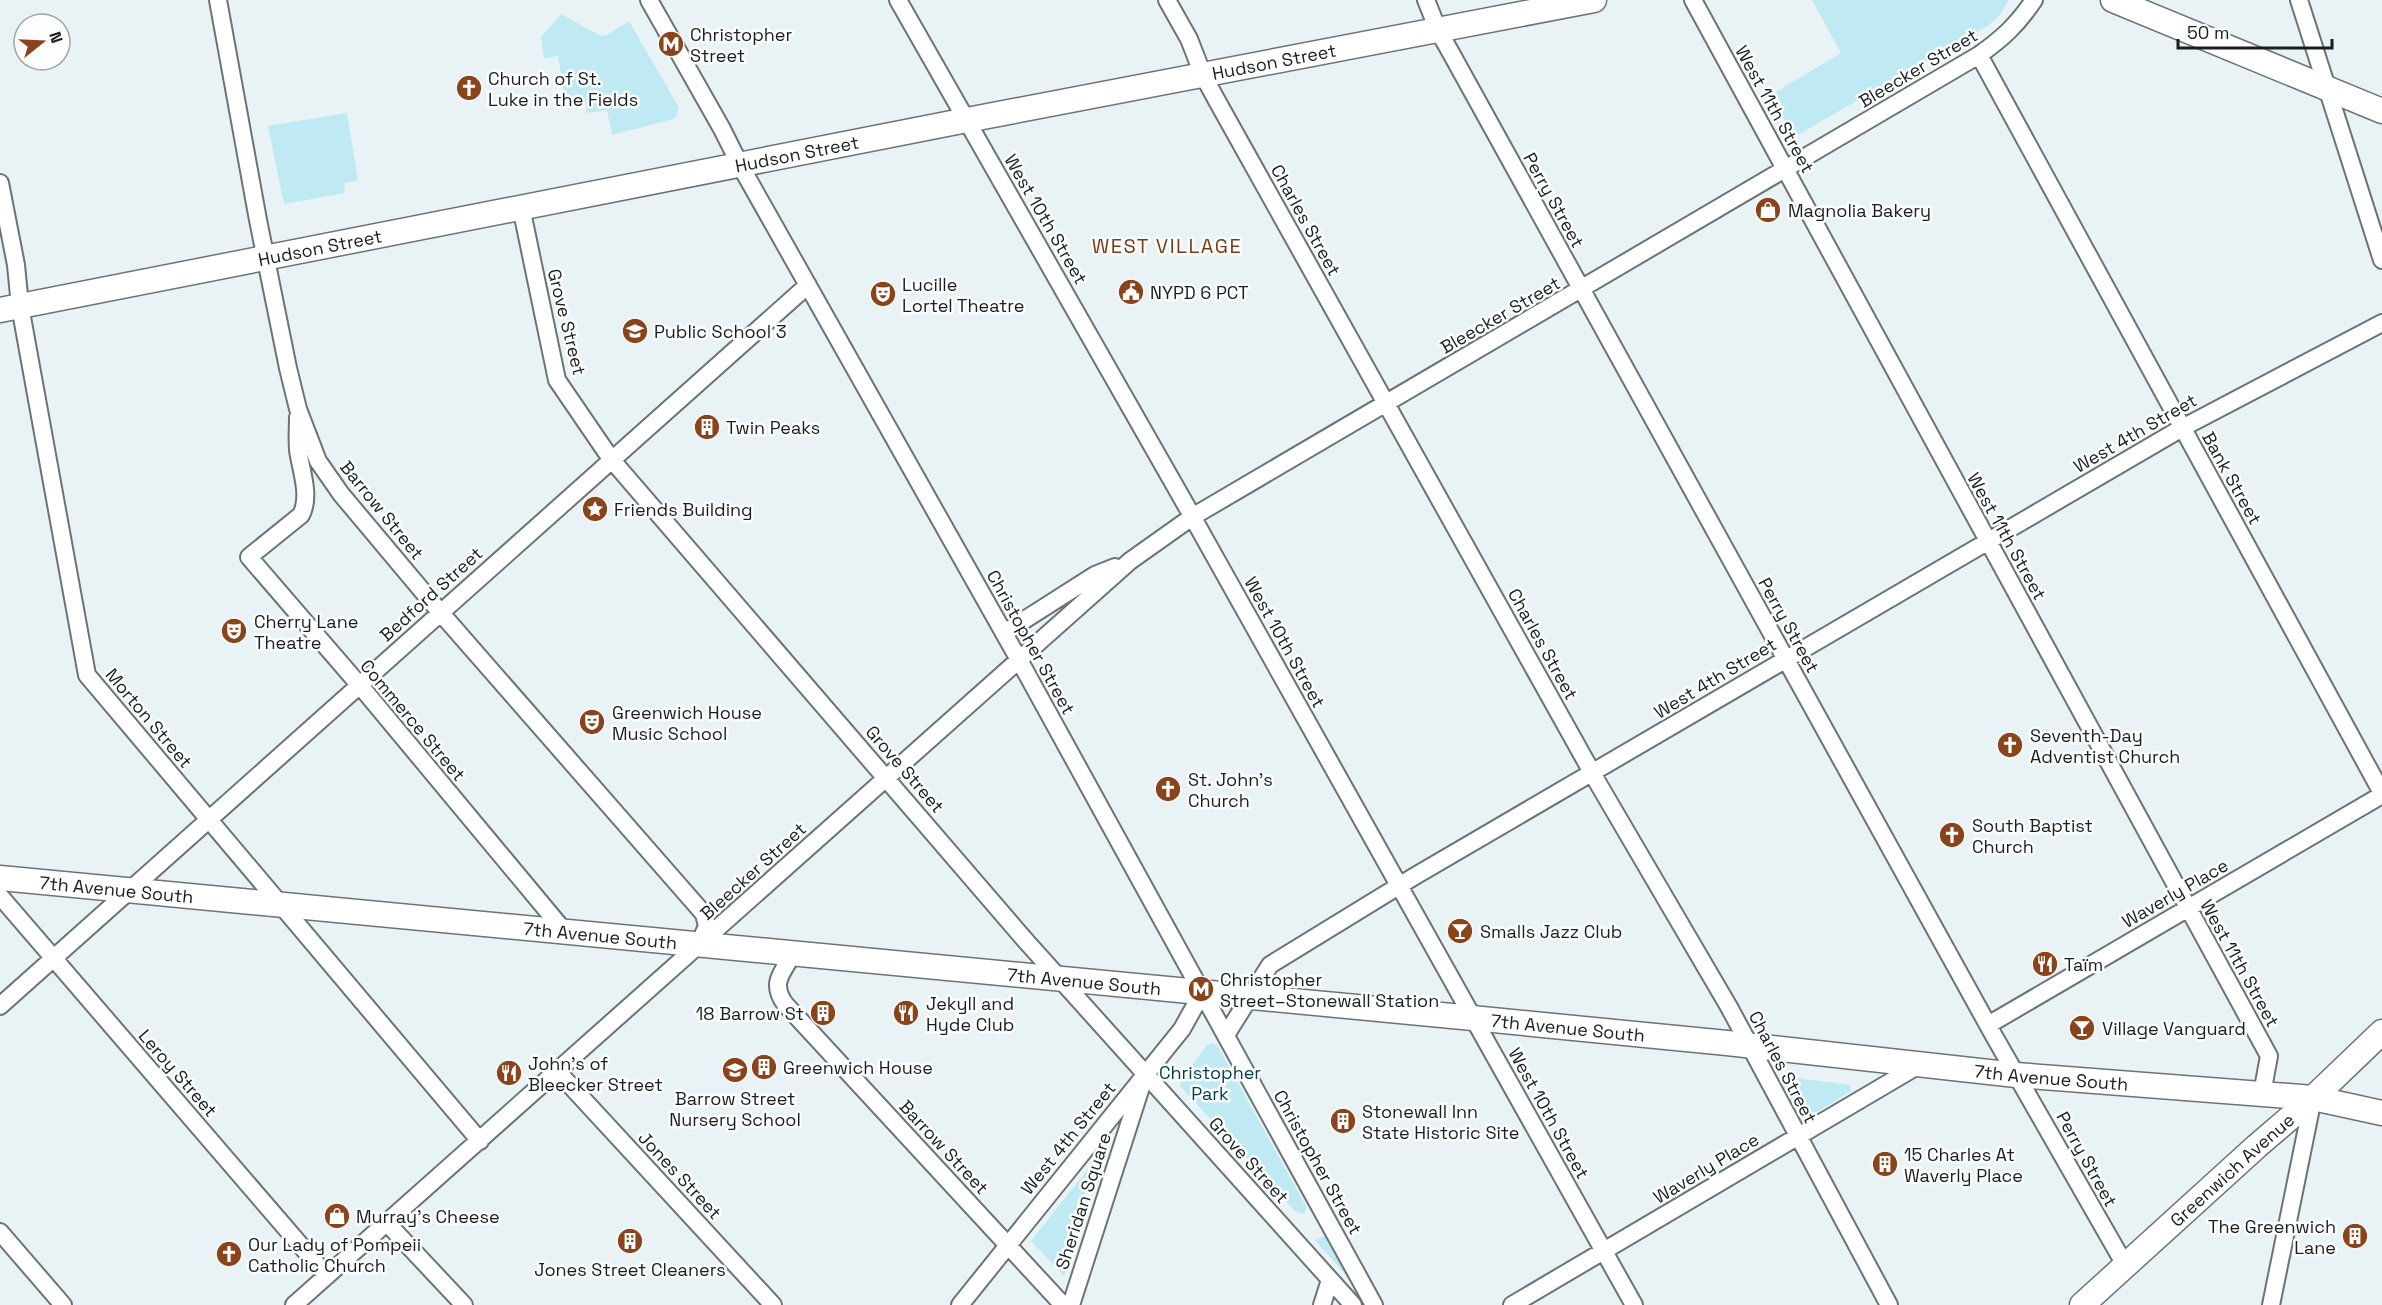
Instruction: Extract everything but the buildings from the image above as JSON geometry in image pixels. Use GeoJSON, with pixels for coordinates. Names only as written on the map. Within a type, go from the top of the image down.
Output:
{"type":"FeatureCollection","features":[{"type":"Feature","properties":{"kind":"main road","name":"Hudson Street"},"geometry":{"type":"LineString","coordinates":[[10,308],[967,120],[1594,0]]}},
{"type":"Feature","properties":{"kind":"main road"},"geometry":{"type":"LineString","coordinates":[[2113,0],[2382,111]]}},
{"type":"Feature","properties":{"kind":"main road","name":"7th Avenue South"},"geometry":{"type":"LineString","coordinates":[[0,878],[1474,1019],[2016,1075],[2313,1098],[2382,1113]]}},
{"type":"Feature","properties":{"kind":"main road","name":"Greenwich Avenue"},"geometry":{"type":"LineString","coordinates":[[2082,1305],[2313,1098],[2382,1032]]}},
{"type":"Feature","properties":{"kind":"street","name":"Barrow Street"},"geometry":{"type":"LineString","coordinates":[[218,0],[266,259],[298,409],[318,461],[440,612],[704,914],[707,926],[699,945]]}},
{"type":"Feature","properties":{"kind":"street","name":"Christopher Street"},"geometry":{"type":"LineString","coordinates":[[649,0],[1018,658],[1374,1305]]}},
{"type":"Feature","properties":{"kind":"street","name":"West 10th Street"},"geometry":{"type":"LineString","coordinates":[[898,0],[1192,517],[1634,1305]]}},
{"type":"Feature","properties":{"kind":"street","name":"Charles Street"},"geometry":{"type":"LineString","coordinates":[[1167,0],[1189,39],[1203,75],[1592,773],[1750,1046],[1889,1305]]}},
{"type":"Feature","properties":{"kind":"street","name":"Perry Street"},"geometry":{"type":"LineString","coordinates":[[1426,0],[1438,30],[1988,1025],[2125,1265]]}},
{"type":"Feature","properties":{"kind":"street","name":"West 11th Street"},"geometry":{"type":"LineString","coordinates":[[1693,0],[2269,1056],[2262,1094]]}},
{"type":"Feature","properties":{"kind":"street","name":"Bleecker Street"},"geometry":{"type":"LineString","coordinates":[[294,1305],[1018,658],[1130,561],[1192,517],[1979,55],[2016,26],[2034,0]]}},
{"type":"Feature","properties":{"kind":"street"},"geometry":{"type":"LineString","coordinates":[[2299,0],[2382,260]]}},
{"type":"Feature","properties":{"kind":"street","name":"Bank Street"},"geometry":{"type":"LineString","coordinates":[[1979,55],[2382,794]]}},
{"type":"Feature","properties":{"kind":"street","name":"Morton Street"},"geometry":{"type":"LineString","coordinates":[[0,183],[16,265],[10,308],[87,675],[480,1141]]}},
{"type":"Feature","properties":{"kind":"street","name":"Grove Street"},"geometry":{"type":"LineString","coordinates":[[521,207],[557,380],[611,459],[1060,980],[1353,1305]]}},
{"type":"Feature","properties":{"kind":"street","name":"Bedford Street"},"geometry":{"type":"LineString","coordinates":[[0,1006],[808,285]]}},
{"type":"Feature","properties":{"kind":"street","name":"West 4th Street"},"geometry":{"type":"LineString","coordinates":[[1226,1035],[1270,965],[1399,885],[2182,428],[2382,323]]}},
{"type":"Feature","properties":{"kind":"street","name":"Commerce Street"},"geometry":{"type":"LineString","coordinates":[[298,409],[298,448],[305,508],[301,515],[249,557],[359,685],[564,932]]}},
{"type":"Feature","properties":{"kind":"street","name":"Bleecker Street"},"geometry":{"type":"LineString","coordinates":[[1004,633],[1095,575],[1130,561]]}},
{"type":"Feature","properties":{"kind":"street","name":"Waverly Place"},"geometry":{"type":"LineString","coordinates":[[1988,1025],[2382,794]]}},
{"type":"Feature","properties":{"kind":"street","name":"Leroy Street"},"geometry":{"type":"LineString","coordinates":[[0,896],[327,1276]]}},
{"type":"Feature","properties":{"kind":"street","name":"Barrow Street"},"geometry":{"type":"LineString","coordinates":[[793,954],[777,983],[779,995],[784,1004],[1063,1305]]}},
{"type":"Feature","properties":{"kind":"street","name":"West 4th Street"},"geometry":{"type":"LineString","coordinates":[[960,1305],[1182,1029],[1202,993]]}},
{"type":"Feature","properties":{"kind":"street","name":"Waverly Place"},"geometry":{"type":"LineString","coordinates":[[1512,1305],[1919,1065]]}},
{"type":"Feature","properties":{"kind":"street","name":"Jones Street"},"geometry":{"type":"LineString","coordinates":[[557,1071],[773,1305]]}},
{"type":"Feature","properties":{"kind":"street","name":"Sheridan Square"},"geometry":{"type":"LineString","coordinates":[[1071,1305],[1145,1074]]}},
{"type":"Feature","properties":{"kind":"street"},"geometry":{"type":"LineString","coordinates":[[2271,1305],[2313,1098]]}},
{"type":"Feature","properties":{"kind":"street"},"geometry":{"type":"LineString","coordinates":[[387,1223],[464,1305]]}},
{"type":"Feature","properties":{"kind":"street"},"geometry":{"type":"LineString","coordinates":[[0,1232],[63,1305]]}},
{"type":"Feature","properties":{"kind":"street"},"geometry":{"type":"LineString","coordinates":[[1322,1305],[1330,1280]]}},
{"type":"Feature","properties":{"kind":"green space"},"geometry":{"type":"Polygon","coordinates":[[[1812,0],[2009,0],[2000,15],[1989,25],[1794,137],[1771,95],[1841,53],[1812,0]]]}},
{"type":"Feature","properties":{"kind":"green space"},"geometry":{"type":"Polygon","coordinates":[[[561,14],[601,36],[607,35],[629,21],[679,108],[676,117],[612,135],[607,110],[587,113],[585,101],[566,104],[558,56],[544,58],[541,37],[561,14]]]}},
{"type":"Feature","properties":{"kind":"green space"},"geometry":{"type":"Polygon","coordinates":[[[347,113],[358,181],[344,183],[345,193],[284,204],[268,126],[347,113]]]}},
{"type":"Feature","properties":{"kind":"green space","name":"Christopher Park"},"geometry":{"type":"Polygon","coordinates":[[[1213,1043],[1217,1045],[1306,1206],[1303,1214],[1295,1211],[1180,1086],[1180,1081],[1207,1045],[1213,1043]]]}},
{"type":"Feature","properties":{"kind":"green space"},"geometry":{"type":"Polygon","coordinates":[[[1790,1077],[1850,1085],[1851,1091],[1807,1118],[1800,1116],[1781,1082],[1790,1077]]]}},
{"type":"Feature","properties":{"kind":"green space"},"geometry":{"type":"Polygon","coordinates":[[[1092,1164],[1064,1276],[1031,1241],[1092,1164]]]}},
{"type":"Feature","properties":{"kind":"green space"},"geometry":{"type":"Polygon","coordinates":[[[1326,1230],[1357,1288],[1315,1240],[1323,1237],[1326,1230]]]}},
{"type":"Feature","properties":{"kind":"place","name":"Christopher Street"},"geometry":{"type":"Point","coordinates":[671,44]}},
{"type":"Feature","properties":{"kind":"place","name":"Church of St. Luke in the Fields"},"geometry":{"type":"Point","coordinates":[469,88]}},
{"type":"Feature","properties":{"kind":"place","name":"Magnolia Bakery"},"geometry":{"type":"Point","coordinates":[1768,210]}},
{"type":"Feature","properties":{"kind":"place","name":"NYPD 6 PCT"},"geometry":{"type":"Point","coordinates":[1131,292]}},
{"type":"Feature","properties":{"kind":"place","name":"Lucille Lortel Theatre"},"geometry":{"type":"Point","coordinates":[883,294]}},
{"type":"Feature","properties":{"kind":"place","name":"Public School 3"},"geometry":{"type":"Point","coordinates":[635,331]}},
{"type":"Feature","properties":{"kind":"place","name":"Twin Peaks"},"geometry":{"type":"Point","coordinates":[707,427]}},
{"type":"Feature","properties":{"kind":"place","name":"Friends Building"},"geometry":{"type":"Point","coordinates":[595,509]}},
{"type":"Feature","properties":{"kind":"place","name":"Cherry Lane Theatre"},"geometry":{"type":"Point","coordinates":[234,631]}},
{"type":"Feature","properties":{"kind":"place","name":"Greenwich House Music School"},"geometry":{"type":"Point","coordinates":[592,722]}},
{"type":"Feature","properties":{"kind":"place","name":"Seventh-Day Adventist Church"},"geometry":{"type":"Point","coordinates":[2010,745]}},
{"type":"Feature","properties":{"kind":"place","name":"St. John’s Church"},"geometry":{"type":"Point","coordinates":[1168,789]}},
{"type":"Feature","properties":{"kind":"place","name":"South Baptist Church"},"geometry":{"type":"Point","coordinates":[1952,835]}},
{"type":"Feature","properties":{"kind":"place","name":"Smalls Jazz Club"},"geometry":{"type":"Point","coordinates":[1460,931]}},
{"type":"Feature","properties":{"kind":"place","name":"Taïm"},"geometry":{"type":"Point","coordinates":[2045,964]}},
{"type":"Feature","properties":{"kind":"place","name":"Christopher Street–Stonewall Station"},"geometry":{"type":"Point","coordinates":[1201,989]}},
{"type":"Feature","properties":{"kind":"place","name":"18 Barrow St"},"geometry":{"type":"Point","coordinates":[823,1013]}},
{"type":"Feature","properties":{"kind":"place","name":"Jekyll and Hyde Club"},"geometry":{"type":"Point","coordinates":[906,1013]}},
{"type":"Feature","properties":{"kind":"place","name":"Village Vanguard"},"geometry":{"type":"Point","coordinates":[2082,1028]}},
{"type":"Feature","properties":{"kind":"place","name":"Greenwich House"},"geometry":{"type":"Point","coordinates":[764,1067]}},
{"type":"Feature","properties":{"kind":"place","name":"Barrow Street Nursery School"},"geometry":{"type":"Point","coordinates":[735,1070]}},
{"type":"Feature","properties":{"kind":"place","name":"John's of Bleecker Street"},"geometry":{"type":"Point","coordinates":[509,1073]}},
{"type":"Feature","properties":{"kind":"place","name":"Stonewall Inn State Historic Site"},"geometry":{"type":"Point","coordinates":[1343,1121]}},
{"type":"Feature","properties":{"kind":"place","name":"15 Charles At Waverly Place"},"geometry":{"type":"Point","coordinates":[1885,1164]}},
{"type":"Feature","properties":{"kind":"place","name":"Murray's Cheese"},"geometry":{"type":"Point","coordinates":[337,1216]}},
{"type":"Feature","properties":{"kind":"place","name":"The Greenwich Lane"},"geometry":{"type":"Point","coordinates":[2355,1236]}},
{"type":"Feature","properties":{"kind":"place","name":"Jones Street Cleaners"},"geometry":{"type":"Point","coordinates":[630,1241]}},
{"type":"Feature","properties":{"kind":"place","name":"Our Lady of Pompeii Catholic Church"},"geometry":{"type":"Point","coordinates":[229,1254]}},
{"type":"Feature","properties":{"kind":"district","name":"WEST VILLAGE"},"geometry":{"type":"Point","coordinates":[1167,246]}}]}
